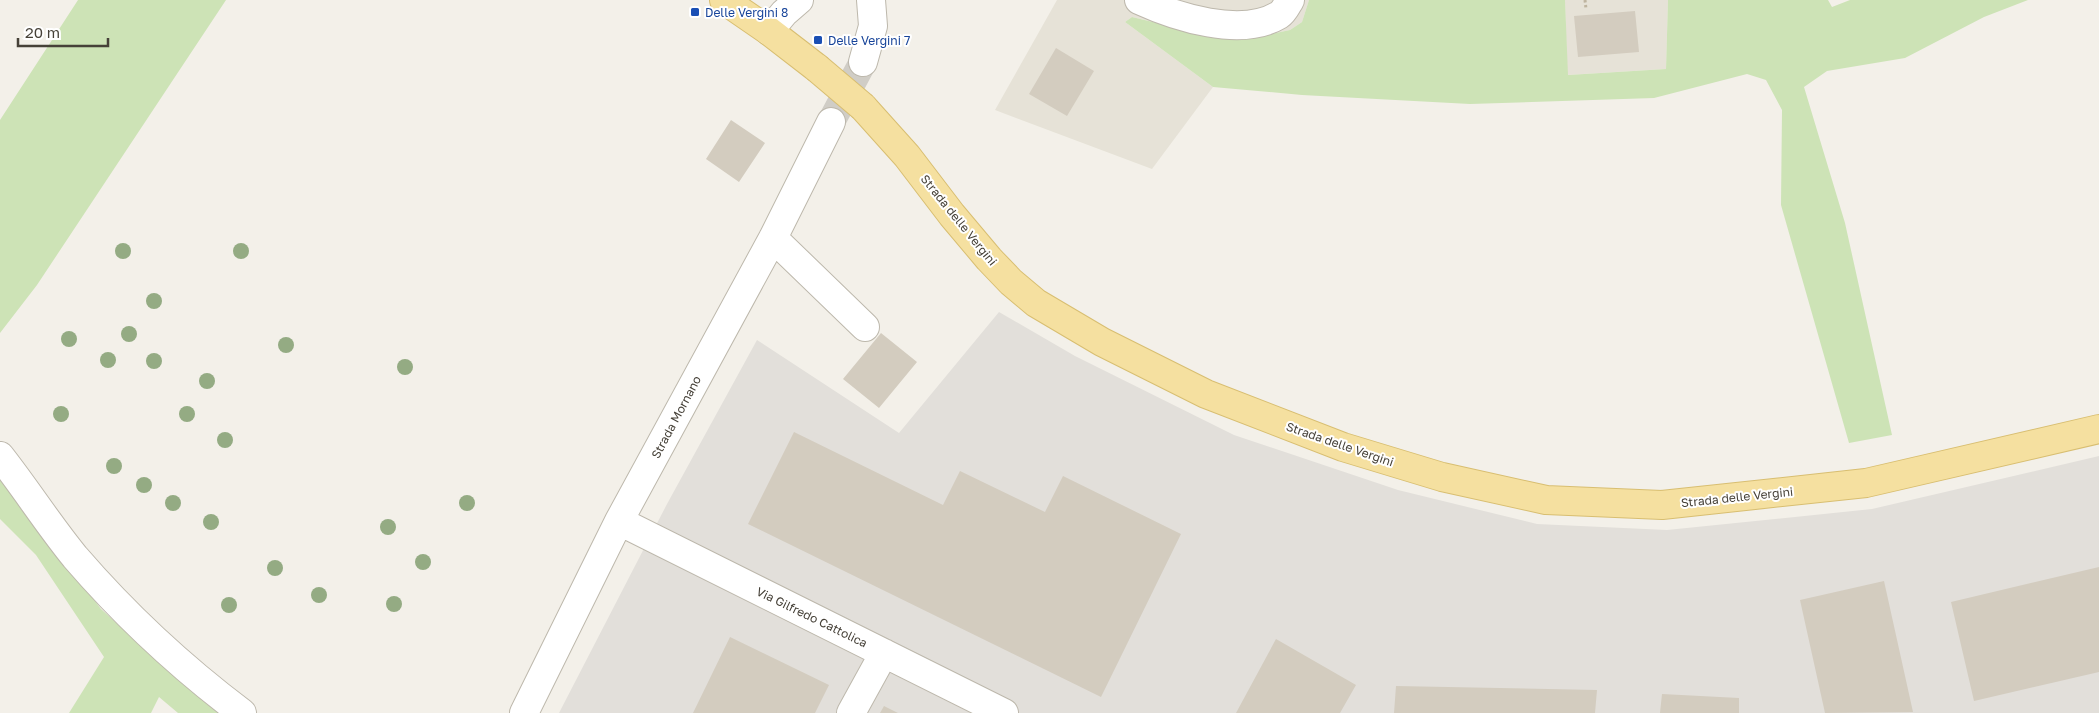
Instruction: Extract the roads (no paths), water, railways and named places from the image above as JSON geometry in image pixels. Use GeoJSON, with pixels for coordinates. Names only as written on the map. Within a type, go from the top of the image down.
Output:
{"type":"FeatureCollection","features":[{"type":"Feature","properties":{"kind":"main road","name":"Strada delle Vergini"},"geometry":{"type":"LineString","coordinates":[[724,0],[769,31],[863,107],[907,156],[952,215],[989,259],[1011,282],[1036,303],[1102,342],[1206,394],[1343,447],[1442,477],[1546,500],[1662,505],[1866,483],[2099,429]]}},
{"type":"Feature","properties":{"kind":"street"},"geometry":{"type":"LineString","coordinates":[[769,31],[784,13],[799,0]]}},
{"type":"Feature","properties":{"kind":"street"},"geometry":{"type":"LineString","coordinates":[[863,62],[872,26],[873,9],[870,0]]}},
{"type":"Feature","properties":{"kind":"street"},"geometry":{"type":"LineString","coordinates":[[1139,0],[1211,24],[1259,24],[1281,14],[1290,0]]}},
{"type":"Feature","properties":{"kind":"street","name":"Strada Mornano"},"geometry":{"type":"LineString","coordinates":[[524,713],[620,521],[773,238],[831,122]]}},
{"type":"Feature","properties":{"kind":"street"},"geometry":{"type":"LineString","coordinates":[[773,238],[864,327]]}},
{"type":"Feature","properties":{"kind":"street"},"geometry":{"type":"LineString","coordinates":[[0,456],[76,557],[138,625],[206,685],[242,713]]}},
{"type":"Feature","properties":{"kind":"street","name":"Via Gilfredo Cattolica"},"geometry":{"type":"LineString","coordinates":[[620,521],[1004,713]]}},
{"type":"Feature","properties":{"kind":"street"},"geometry":{"type":"LineString","coordinates":[[852,713],[884,653]]}},
{"type":"Feature","properties":{"kind":"tunnel"},"geometry":{"type":"LineString","coordinates":[[831,122],[863,62]]}},
{"type":"Feature","properties":{"kind":"place","name":"Delle Vergini 8"},"geometry":{"type":"Point","coordinates":[695,12]}},
{"type":"Feature","properties":{"kind":"place","name":"Delle Vergini 7"},"geometry":{"type":"Point","coordinates":[818,40]}}]}
